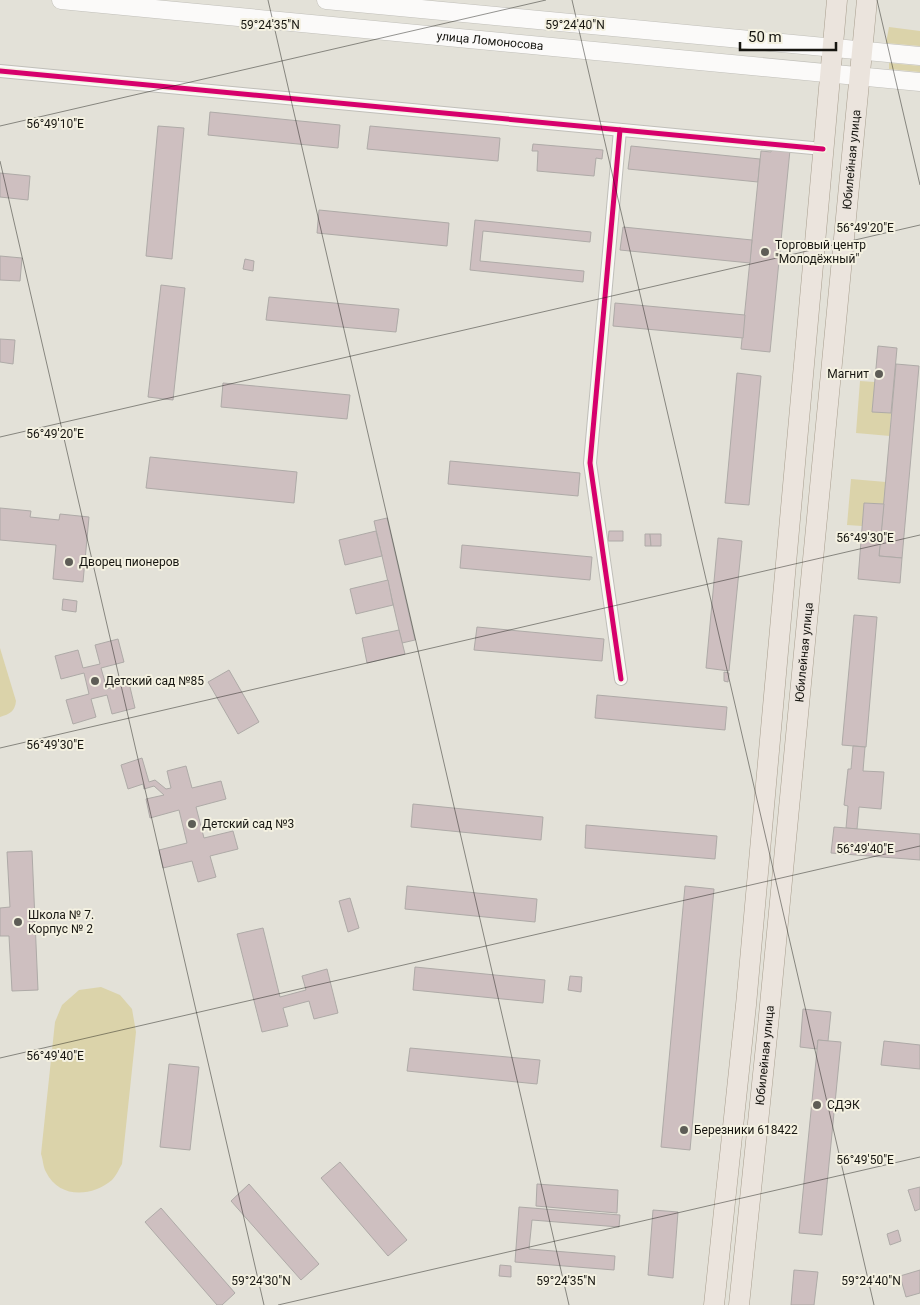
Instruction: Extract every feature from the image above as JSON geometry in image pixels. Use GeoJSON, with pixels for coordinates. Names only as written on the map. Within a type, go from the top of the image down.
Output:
{"type":"FeatureCollection","features":[{"type":"Feature","properties":{"kind":"main road","name":"улица Ломоносова"},"geometry":{"type":"LineString","coordinates":[[61,0],[920,82]]}},
{"type":"Feature","properties":{"kind":"main road","name":"улица Ломоносова"},"geometry":{"type":"LineString","coordinates":[[326,0],[920,56]]}},
{"type":"Feature","properties":{"kind":"main road","name":"Юбилейная улица"},"geometry":{"type":"LineString","coordinates":[[714,1305],[746,1005],[837,0]]}},
{"type":"Feature","properties":{"kind":"main road","name":"Юбилейная улица"},"geometry":{"type":"LineString","coordinates":[[739,1305],[767,1036],[867,0]]}},
{"type":"Feature","properties":{"kind":"street"},"geometry":{"type":"LineString","coordinates":[[0,71],[823,149]]}},
{"type":"Feature","properties":{"kind":"street"},"geometry":{"type":"LineString","coordinates":[[620,130],[590,463],[621,679]]}},
{"type":"Feature","properties":{"kind":"shaded area"},"geometry":{"type":"Polygon","coordinates":[[[889,27],[920,31],[920,46],[886,43],[889,27]]]}},
{"type":"Feature","properties":{"kind":"shaded area"},"geometry":{"type":"Polygon","coordinates":[[[889,63],[920,66],[920,72],[889,69],[889,63]]]}},
{"type":"Feature","properties":{"kind":"shaded area"},"geometry":{"type":"Polygon","coordinates":[[[860,381],[875,382],[872,411],[891,413],[890,436],[856,433],[860,381]]]}},
{"type":"Feature","properties":{"kind":"shaded area"},"geometry":{"type":"Polygon","coordinates":[[[851,479],[886,482],[884,504],[865,503],[862,526],[847,525],[851,479]]]}},
{"type":"Feature","properties":{"kind":"shaded area"},"geometry":{"type":"Polygon","coordinates":[[[0,648],[16,701],[11,712],[0,717],[0,648]]]}},
{"type":"Feature","properties":{"kind":"shaded area"},"geometry":{"type":"Polygon","coordinates":[[[101,987],[120,995],[132,1009],[136,1032],[122,1164],[112,1180],[104,1186],[95,1190],[76,1193],[59,1187],[52,1181],[45,1170],[41,1154],[55,1022],[62,1005],[79,990],[101,987]]]}},
{"type":"Feature","properties":{"kind":"building"},"geometry":{"type":"Polygon","coordinates":[[[210,112],[340,125],[338,148],[208,135],[210,112]]]}},
{"type":"Feature","properties":{"kind":"building"},"geometry":{"type":"Polygon","coordinates":[[[158,126],[184,128],[172,259],[146,256],[158,126]]]}},
{"type":"Feature","properties":{"kind":"building"},"geometry":{"type":"Polygon","coordinates":[[[370,126],[500,138],[498,161],[367,149],[370,126]]]}},
{"type":"Feature","properties":{"kind":"building"},"geometry":{"type":"Polygon","coordinates":[[[533,144],[603,150],[602,159],[596,158],[594,176],[537,171],[538,151],[532,151],[533,144]]]}},
{"type":"Feature","properties":{"kind":"building"},"geometry":{"type":"Polygon","coordinates":[[[631,146],[760,159],[758,182],[628,169],[631,146]]]}},
{"type":"Feature","properties":{"kind":"building","name":"Торговый центр \"Молодёжный\""},"geometry":{"type":"Polygon","coordinates":[[[772,148],[790,150],[770,352],[741,349],[761,151],[771,152],[772,148]]]}},
{"type":"Feature","properties":{"kind":"building"},"geometry":{"type":"Polygon","coordinates":[[[0,173],[30,176],[28,200],[0,197],[0,173]]]}},
{"type":"Feature","properties":{"kind":"building"},"geometry":{"type":"Polygon","coordinates":[[[319,210],[449,223],[447,246],[317,233],[319,210]]]}},
{"type":"Feature","properties":{"kind":"building"},"geometry":{"type":"Polygon","coordinates":[[[475,220],[591,232],[590,242],[483,231],[480,261],[584,271],[583,282],[470,270],[475,220]]]}},
{"type":"Feature","properties":{"kind":"building"},"geometry":{"type":"Polygon","coordinates":[[[623,227],[752,240],[750,263],[620,250],[623,227]]]}},
{"type":"Feature","properties":{"kind":"building"},"geometry":{"type":"Polygon","coordinates":[[[0,256],[22,258],[20,281],[0,280],[0,256]]]}},
{"type":"Feature","properties":{"kind":"building"},"geometry":{"type":"Polygon","coordinates":[[[245,259],[254,261],[253,271],[243,269],[245,259]]]}},
{"type":"Feature","properties":{"kind":"building"},"geometry":{"type":"Polygon","coordinates":[[[161,285],[185,288],[173,400],[148,397],[161,285]]]}},
{"type":"Feature","properties":{"kind":"building"},"geometry":{"type":"Polygon","coordinates":[[[269,297],[399,309],[396,332],[266,320],[269,297]]]}},
{"type":"Feature","properties":{"kind":"building"},"geometry":{"type":"Polygon","coordinates":[[[615,303],[745,315],[743,338],[613,326],[615,303]]]}},
{"type":"Feature","properties":{"kind":"building"},"geometry":{"type":"Polygon","coordinates":[[[0,339],[15,340],[13,364],[0,362],[0,339]]]}},
{"type":"Feature","properties":{"kind":"building"},"geometry":{"type":"Polygon","coordinates":[[[878,346],[897,348],[891,413],[872,412],[878,346]]]}},
{"type":"Feature","properties":{"kind":"building"},"geometry":{"type":"Polygon","coordinates":[[[896,364],[919,366],[902,558],[879,556],[896,364]]]}},
{"type":"Feature","properties":{"kind":"building"},"geometry":{"type":"Polygon","coordinates":[[[737,373],[761,376],[749,505],[725,503],[737,373]]]}},
{"type":"Feature","properties":{"kind":"building"},"geometry":{"type":"Polygon","coordinates":[[[223,383],[350,395],[347,419],[221,407],[223,383]]]}},
{"type":"Feature","properties":{"kind":"building"},"geometry":{"type":"Polygon","coordinates":[[[150,457],[297,472],[294,503],[146,488],[150,457]]]}},
{"type":"Feature","properties":{"kind":"building"},"geometry":{"type":"Polygon","coordinates":[[[450,461],[580,473],[578,496],[448,484],[450,461]]]}},
{"type":"Feature","properties":{"kind":"building"},"geometry":{"type":"Polygon","coordinates":[[[864,503],[884,504],[879,556],[902,558],[900,583],[858,579],[864,503]]]}},
{"type":"Feature","properties":{"kind":"building","name":"Дворец пионеров"},"geometry":{"type":"Polygon","coordinates":[[[0,508],[31,511],[30,517],[59,520],[60,514],[89,517],[83,582],[53,579],[56,545],[0,540],[0,508]]]}},
{"type":"Feature","properties":{"kind":"building"},"geometry":{"type":"Polygon","coordinates":[[[387,518],[415,640],[402,643],[374,521],[387,518]]]}},
{"type":"Feature","properties":{"kind":"building"},"geometry":{"type":"Polygon","coordinates":[[[376,531],[382,556],[345,565],[339,540],[376,531]]]}},
{"type":"Feature","properties":{"kind":"building"},"geometry":{"type":"Polygon","coordinates":[[[609,531],[623,531],[623,541],[608,541],[609,531]]]}},
{"type":"Feature","properties":{"kind":"building"},"geometry":{"type":"Polygon","coordinates":[[[645,534],[650,534],[651,546],[645,546],[645,534]]]}},
{"type":"Feature","properties":{"kind":"building"},"geometry":{"type":"Polygon","coordinates":[[[650,534],[661,534],[661,546],[651,546],[650,534]]]}},
{"type":"Feature","properties":{"kind":"building"},"geometry":{"type":"Polygon","coordinates":[[[718,538],[742,541],[729,671],[706,668],[718,538]]]}},
{"type":"Feature","properties":{"kind":"building"},"geometry":{"type":"Polygon","coordinates":[[[462,545],[592,557],[590,580],[460,568],[462,545]]]}},
{"type":"Feature","properties":{"kind":"building"},"geometry":{"type":"Polygon","coordinates":[[[388,580],[393,605],[356,614],[350,589],[388,580]]]}},
{"type":"Feature","properties":{"kind":"building"},"geometry":{"type":"Polygon","coordinates":[[[63,599],[77,601],[76,612],[62,610],[63,599]]]}},
{"type":"Feature","properties":{"kind":"building"},"geometry":{"type":"Polygon","coordinates":[[[854,615],[877,617],[866,747],[842,745],[854,615]]]}},
{"type":"Feature","properties":{"kind":"building"},"geometry":{"type":"Polygon","coordinates":[[[477,627],[604,639],[602,661],[474,650],[477,627]]]}},
{"type":"Feature","properties":{"kind":"building"},"geometry":{"type":"Polygon","coordinates":[[[399,630],[405,654],[367,663],[362,638],[399,630]]]}},
{"type":"Feature","properties":{"kind":"building","name":"Детский сад №85"},"geometry":{"type":"Polygon","coordinates":[[[118,639],[124,662],[101,668],[107,689],[129,683],[135,708],[112,714],[107,695],[91,699],[96,717],[73,724],[66,700],[89,694],[84,673],[61,679],[55,656],[78,650],[83,668],[100,664],[95,645],[118,639]]]}},
{"type":"Feature","properties":{"kind":"building"},"geometry":{"type":"Polygon","coordinates":[[[229,670],[259,722],[238,734],[208,682],[229,670]]]}},
{"type":"Feature","properties":{"kind":"building"},"geometry":{"type":"Polygon","coordinates":[[[724,672],[729,673],[728,682],[724,681],[724,672]]]}},
{"type":"Feature","properties":{"kind":"building"},"geometry":{"type":"Polygon","coordinates":[[[597,695],[727,707],[725,730],[595,718],[597,695]]]}},
{"type":"Feature","properties":{"kind":"building"},"geometry":{"type":"Polygon","coordinates":[[[853,746],[865,747],[863,771],[884,772],[881,809],[859,807],[857,829],[846,828],[848,806],[844,805],[853,746]]]}},
{"type":"Feature","properties":{"kind":"building","name":"Детский сад №3"},"geometry":{"type":"Polygon","coordinates":[[[142,758],[149,782],[155,780],[166,789],[171,788],[167,771],[186,766],[192,788],[221,781],[226,799],[196,807],[204,838],[233,831],[238,849],[210,856],[216,877],[198,882],[192,861],[163,868],[159,850],[187,843],[179,810],[150,818],[146,799],[164,795],[154,786],[144,789],[143,784],[128,789],[121,765],[142,758]]]}},
{"type":"Feature","properties":{"kind":"building"},"geometry":{"type":"Polygon","coordinates":[[[413,804],[543,817],[541,840],[411,827],[413,804]]]}},
{"type":"Feature","properties":{"kind":"building"},"geometry":{"type":"Polygon","coordinates":[[[586,825],[717,836],[715,859],[585,848],[586,825]]]}},
{"type":"Feature","properties":{"kind":"building"},"geometry":{"type":"Polygon","coordinates":[[[834,827],[920,834],[920,860],[831,853],[834,827]]]}},
{"type":"Feature","properties":{"kind":"building","name":"Школа № 7. Корпус № 2"},"geometry":{"type":"Polygon","coordinates":[[[32,851],[38,990],[12,991],[9,936],[0,936],[0,908],[10,907],[7,852],[32,851]]]}},
{"type":"Feature","properties":{"kind":"building"},"geometry":{"type":"Polygon","coordinates":[[[407,886],[537,899],[535,922],[405,909],[407,886]]]}},
{"type":"Feature","properties":{"kind":"building"},"geometry":{"type":"Polygon","coordinates":[[[685,886],[714,889],[690,1150],[661,1147],[685,886]]]}},
{"type":"Feature","properties":{"kind":"building"},"geometry":{"type":"Polygon","coordinates":[[[350,898],[359,928],[348,932],[339,901],[350,898]]]}},
{"type":"Feature","properties":{"kind":"building"},"geometry":{"type":"Polygon","coordinates":[[[263,928],[280,997],[306,990],[302,976],[327,969],[338,1013],[314,1019],[309,1001],[283,1008],[288,1026],[262,1032],[237,934],[263,928]]]}},
{"type":"Feature","properties":{"kind":"building"},"geometry":{"type":"Polygon","coordinates":[[[415,967],[545,980],[543,1003],[413,990],[415,967]]]}},
{"type":"Feature","properties":{"kind":"building"},"geometry":{"type":"Polygon","coordinates":[[[570,976],[582,977],[581,992],[568,990],[570,976]]]}},
{"type":"Feature","properties":{"kind":"building"},"geometry":{"type":"Polygon","coordinates":[[[803,1009],[831,1012],[828,1041],[818,1040],[817,1049],[800,1047],[803,1009]]]}},
{"type":"Feature","properties":{"kind":"building"},"geometry":{"type":"Polygon","coordinates":[[[818,1040],[841,1042],[822,1235],[799,1233],[818,1040]]]}},
{"type":"Feature","properties":{"kind":"building"},"geometry":{"type":"Polygon","coordinates":[[[884,1041],[920,1045],[920,1069],[881,1065],[884,1041]]]}},
{"type":"Feature","properties":{"kind":"building"},"geometry":{"type":"Polygon","coordinates":[[[410,1048],[540,1060],[537,1084],[407,1071],[410,1048]]]}},
{"type":"Feature","properties":{"kind":"building"},"geometry":{"type":"Polygon","coordinates":[[[169,1064],[199,1067],[190,1150],[160,1147],[169,1064]]]}},
{"type":"Feature","properties":{"kind":"building"},"geometry":{"type":"Polygon","coordinates":[[[340,1162],[407,1240],[388,1256],[321,1178],[340,1162]]]}},
{"type":"Feature","properties":{"kind":"building"},"geometry":{"type":"Polygon","coordinates":[[[249,1184],[319,1264],[301,1280],[231,1201],[249,1184]]]}},
{"type":"Feature","properties":{"kind":"building"},"geometry":{"type":"Polygon","coordinates":[[[537,1184],[618,1190],[617,1213],[536,1206],[537,1184]]]}},
{"type":"Feature","properties":{"kind":"building"},"geometry":{"type":"Polygon","coordinates":[[[920,1187],[920,1209],[915,1211],[908,1190],[920,1187]]]}},
{"type":"Feature","properties":{"kind":"building"},"geometry":{"type":"Polygon","coordinates":[[[519,1207],[620,1215],[619,1227],[532,1220],[529,1249],[615,1256],[614,1270],[515,1262],[519,1207]]]}},
{"type":"Feature","properties":{"kind":"building"},"geometry":{"type":"Polygon","coordinates":[[[161,1208],[235,1293],[222,1305],[217,1305],[145,1222],[161,1208]]]}},
{"type":"Feature","properties":{"kind":"building"},"geometry":{"type":"Polygon","coordinates":[[[653,1210],[678,1212],[673,1278],[648,1275],[653,1210]]]}},
{"type":"Feature","properties":{"kind":"building"},"geometry":{"type":"Polygon","coordinates":[[[898,1230],[901,1241],[890,1245],[887,1234],[898,1230]]]}},
{"type":"Feature","properties":{"kind":"building"},"geometry":{"type":"Polygon","coordinates":[[[500,1265],[511,1266],[511,1277],[499,1276],[500,1265]]]}},
{"type":"Feature","properties":{"kind":"building"},"geometry":{"type":"Polygon","coordinates":[[[794,1270],[818,1272],[814,1305],[791,1305],[794,1270]]]}},
{"type":"Feature","properties":{"kind":"building"},"geometry":{"type":"Polygon","coordinates":[[[920,1270],[920,1293],[906,1297],[900,1276],[920,1270]]]}},
{"type":"Feature","properties":{"kind":"cycle path"},"geometry":{"type":"LineString","coordinates":[[0,71],[823,149]]}},
{"type":"Feature","properties":{"kind":"cycle path"},"geometry":{"type":"LineString","coordinates":[[620,130],[590,463],[621,679]]}},
{"type":"Feature","properties":{"kind":"place","name":"Торговый центр \"Молодёжный\""},"geometry":{"type":"Point","coordinates":[765,252]}},
{"type":"Feature","properties":{"kind":"place","name":"Магнит"},"geometry":{"type":"Point","coordinates":[879,374]}},
{"type":"Feature","properties":{"kind":"place","name":"Дворец пионеров"},"geometry":{"type":"Point","coordinates":[69,562]}},
{"type":"Feature","properties":{"kind":"place","name":"Детский сад №85"},"geometry":{"type":"Point","coordinates":[95,681]}},
{"type":"Feature","properties":{"kind":"place","name":"Детский сад №3"},"geometry":{"type":"Point","coordinates":[192,824]}},
{"type":"Feature","properties":{"kind":"place","name":"Школа № 7. Корпус № 2"},"geometry":{"type":"Point","coordinates":[18,922]}},
{"type":"Feature","properties":{"kind":"place","name":"СДЭК"},"geometry":{"type":"Point","coordinates":[817,1105]}},
{"type":"Feature","properties":{"kind":"place","name":"Березники 618422"},"geometry":{"type":"Point","coordinates":[684,1130]}}]}
